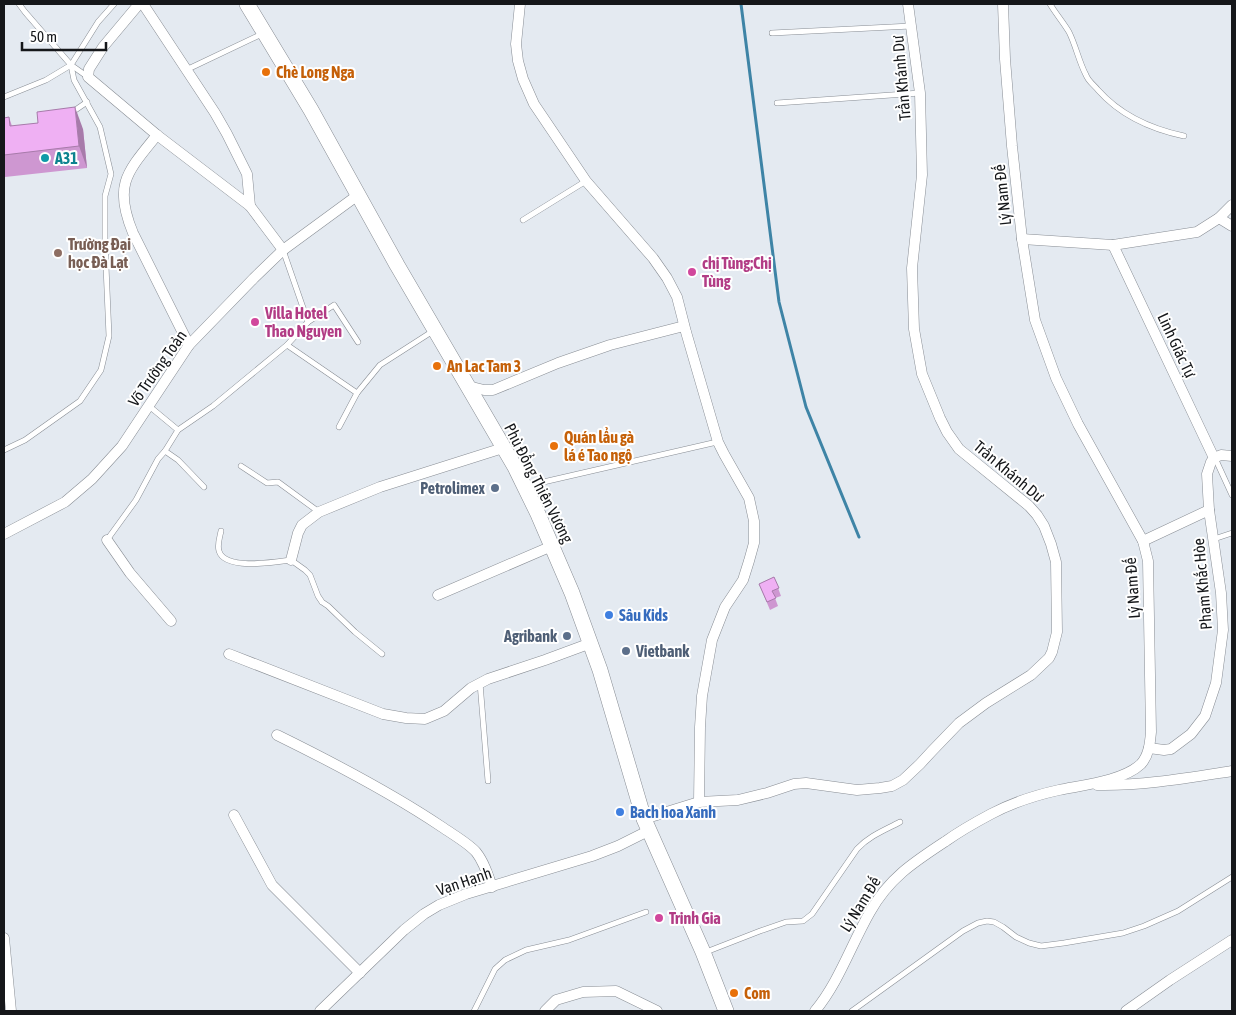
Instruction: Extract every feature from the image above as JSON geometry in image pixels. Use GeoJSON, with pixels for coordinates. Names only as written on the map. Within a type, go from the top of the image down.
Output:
{"type":"FeatureCollection","features":[{"type":"Feature","properties":{"kind":"main road","name":"Phù Đổng Thiên Vương"},"geometry":{"type":"LineString","coordinates":[[247,4],[311,110],[525,487],[552,546],[600,670],[646,825],[703,952],[726,1011]]}},
{"type":"Feature","properties":{"kind":"street"},"geometry":{"type":"LineString","coordinates":[[140,4],[103,47],[89,68],[88,77],[157,135],[250,206],[283,250]]}},
{"type":"Feature","properties":{"kind":"street"},"geometry":{"type":"LineString","coordinates":[[143,4],[215,113],[247,174],[250,206]]}},
{"type":"Feature","properties":{"kind":"street"},"geometry":{"type":"LineString","coordinates":[[520,4],[516,44],[522,79],[534,104],[586,181],[653,258],[677,297],[718,442],[748,498],[754,521],[754,543],[743,580],[725,607],[712,640],[702,696],[699,802]]}},
{"type":"Feature","properties":{"kind":"street","name":"Trần Khánh Dư"},"geometry":{"type":"LineString","coordinates":[[646,825],[699,802],[738,800],[794,784],[806,783],[857,790],[892,786],[903,780],[959,723],[986,703],[1031,675],[1049,658],[1052,652],[1057,632],[1057,576],[1056,562],[1044,526],[1029,506],[959,449],[940,418],[922,374],[914,330],[912,268],[922,175],[920,93],[908,4]]}},
{"type":"Feature","properties":{"kind":"street","name":"Lý Nam Đế"},"geometry":{"type":"LineString","coordinates":[[815,1011],[834,983],[881,893],[898,875],[928,852],[992,813],[1026,799],[1121,776],[1141,763],[1150,748],[1148,561],[1143,540],[1078,424],[1056,378],[1035,320],[1022,239],[1005,59],[1003,4]]}},
{"type":"Feature","properties":{"kind":"street"},"geometry":{"type":"LineString","coordinates":[[157,135],[128,174],[123,197],[126,218],[189,345]]}},
{"type":"Feature","properties":{"kind":"street","name":"Võ Trường Toản"},"geometry":{"type":"LineString","coordinates":[[4,534],[65,502],[92,479],[122,446],[189,345],[283,250],[358,195]]}},
{"type":"Feature","properties":{"kind":"street"},"geometry":{"type":"LineString","coordinates":[[1022,239],[1113,245],[1197,232],[1219,218],[1232,205]]}},
{"type":"Feature","properties":{"kind":"street"},"geometry":{"type":"LineString","coordinates":[[1219,218],[1232,226]]}},
{"type":"Feature","properties":{"kind":"street","name":"Linh Giác Tự"},"geometry":{"type":"LineString","coordinates":[[1113,245],[1214,458]]}},
{"type":"Feature","properties":{"kind":"street"},"geometry":{"type":"LineString","coordinates":[[468,386],[493,390],[558,363],[610,345],[684,326]]}},
{"type":"Feature","properties":{"kind":"street"},"geometry":{"type":"LineString","coordinates":[[291,560],[302,525],[319,512],[380,488],[503,448]]}},
{"type":"Feature","properties":{"kind":"street"},"geometry":{"type":"LineString","coordinates":[[1214,458],[1221,455],[1232,456]]}},
{"type":"Feature","properties":{"kind":"street","name":"Phạm Khắc Hòe"},"geometry":{"type":"LineString","coordinates":[[1150,748],[1170,749],[1190,734],[1205,716],[1216,683],[1223,630],[1221,593],[1209,510],[1207,474],[1214,458]]}},
{"type":"Feature","properties":{"kind":"street"},"geometry":{"type":"LineString","coordinates":[[1143,540],[1209,510]]}},
{"type":"Feature","properties":{"kind":"street"},"geometry":{"type":"LineString","coordinates":[[107,540],[130,573],[171,621]]}},
{"type":"Feature","properties":{"kind":"street"},"geometry":{"type":"LineString","coordinates":[[438,595],[552,546]]}},
{"type":"Feature","properties":{"kind":"street"},"geometry":{"type":"LineString","coordinates":[[229,654],[383,714],[425,719],[444,711],[471,688],[488,679],[590,643]]}},
{"type":"Feature","properties":{"kind":"street"},"geometry":{"type":"LineString","coordinates":[[278,735],[344,768],[433,821],[462,841],[475,851],[492,887]]}},
{"type":"Feature","properties":{"kind":"street"},"geometry":{"type":"LineString","coordinates":[[1084,785],[1119,786],[1232,772]]}},
{"type":"Feature","properties":{"kind":"street"},"geometry":{"type":"LineString","coordinates":[[234,815],[272,884],[360,973]]}},
{"type":"Feature","properties":{"kind":"street","name":"Vạn Hạnh"},"geometry":{"type":"LineString","coordinates":[[320,1011],[404,930],[439,905],[457,897],[592,856],[618,846],[646,825]]}},
{"type":"Feature","properties":{"kind":"street"},"geometry":{"type":"LineString","coordinates":[[4,938],[7,998],[11,1011]]}},
{"type":"Feature","properties":{"kind":"street"},"geometry":{"type":"LineString","coordinates":[[1126,1011],[1232,940]]}},
{"type":"Feature","properties":{"kind":"street"},"geometry":{"type":"LineString","coordinates":[[545,1011],[556,1000],[583,992],[616,991],[657,1011]]}},
{"type":"Feature","properties":{"kind":"lane"},"geometry":{"type":"LineString","coordinates":[[19,4],[71,65],[88,77]]}},
{"type":"Feature","properties":{"kind":"lane"},"geometry":{"type":"LineString","coordinates":[[4,98],[46,80],[71,65],[98,22],[114,4]]}},
{"type":"Feature","properties":{"kind":"lane"},"geometry":{"type":"LineString","coordinates":[[1050,4],[1068,31],[1086,76],[1104,96],[1137,121],[1168,133],[1184,136]]}},
{"type":"Feature","properties":{"kind":"lane"},"geometry":{"type":"LineString","coordinates":[[772,33],[912,26]]}},
{"type":"Feature","properties":{"kind":"lane"},"geometry":{"type":"LineString","coordinates":[[186,70],[264,33]]}},
{"type":"Feature","properties":{"kind":"lane"},"geometry":{"type":"LineString","coordinates":[[4,450],[25,440],[80,401],[101,370],[109,336],[105,196],[111,174],[100,127],[74,80],[71,65]]}},
{"type":"Feature","properties":{"kind":"lane"},"geometry":{"type":"LineString","coordinates":[[777,103],[920,93]]}},
{"type":"Feature","properties":{"kind":"lane"},"geometry":{"type":"LineString","coordinates":[[63,117],[87,102]]}},
{"type":"Feature","properties":{"kind":"lane"},"geometry":{"type":"LineString","coordinates":[[524,220],[586,181]]}},
{"type":"Feature","properties":{"kind":"lane"},"geometry":{"type":"LineString","coordinates":[[283,250],[308,322]]}},
{"type":"Feature","properties":{"kind":"lane"},"geometry":{"type":"LineString","coordinates":[[107,540],[136,500],[158,459],[178,430],[213,406],[287,345],[308,322],[334,306],[358,342]]}},
{"type":"Feature","properties":{"kind":"lane"},"geometry":{"type":"LineString","coordinates":[[339,427],[357,393],[380,365],[435,329]]}},
{"type":"Feature","properties":{"kind":"lane"},"geometry":{"type":"LineString","coordinates":[[287,345],[357,393]]}},
{"type":"Feature","properties":{"kind":"lane"},"geometry":{"type":"LineString","coordinates":[[149,406],[178,430]]}},
{"type":"Feature","properties":{"kind":"lane"},"geometry":{"type":"LineString","coordinates":[[525,487],[718,442]]}},
{"type":"Feature","properties":{"kind":"lane"},"geometry":{"type":"LineString","coordinates":[[165,451],[178,460],[204,487]]}},
{"type":"Feature","properties":{"kind":"lane"},"geometry":{"type":"LineString","coordinates":[[1214,458],[1232,495]]}},
{"type":"Feature","properties":{"kind":"lane"},"geometry":{"type":"LineString","coordinates":[[241,466],[267,483],[278,482],[319,512]]}},
{"type":"Feature","properties":{"kind":"lane"},"geometry":{"type":"LineString","coordinates":[[220,531],[218,549],[220,553],[232,561],[247,564],[291,560],[305,570],[310,575],[322,602],[382,654]]}},
{"type":"Feature","properties":{"kind":"lane"},"geometry":{"type":"LineString","coordinates":[[1214,539],[1232,533]]}},
{"type":"Feature","properties":{"kind":"lane"},"geometry":{"type":"LineString","coordinates":[[480,683],[488,781]]}},
{"type":"Feature","properties":{"kind":"lane"},"geometry":{"type":"LineString","coordinates":[[703,952],[760,930],[786,922],[803,921],[808,918],[857,849],[872,836],[900,822]]}},
{"type":"Feature","properties":{"kind":"lane"},"geometry":{"type":"LineString","coordinates":[[852,1011],[963,931],[978,923],[994,922],[1004,927],[1016,938],[1041,946],[1123,933],[1178,911],[1232,877]]}},
{"type":"Feature","properties":{"kind":"lane"},"geometry":{"type":"LineString","coordinates":[[474,1011],[495,969],[505,960],[526,950],[569,940],[646,912]]}},
{"type":"Feature","properties":{"kind":"building"},"geometry":{"type":"Polygon","coordinates":[[[75,107],[79,146],[4,155],[4,118],[9,117],[10,126],[38,123],[37,112],[75,107]]]}},
{"type":"Feature","properties":{"kind":"building"},"geometry":{"type":"Polygon","coordinates":[[[774,577],[779,588],[772,591],[776,598],[767,602],[759,584],[774,577]]]}},
{"type":"Feature","properties":{"kind":"waterway"},"geometry":{"type":"LineString","coordinates":[[741,4],[779,302],[806,407],[859,537]]}},
{"type":"Feature","properties":{"kind":"place","name":"Chè Long Nga"},"geometry":{"type":"Point","coordinates":[266,72]}},
{"type":"Feature","properties":{"kind":"place","name":"A31"},"geometry":{"type":"Point","coordinates":[45,158]}},
{"type":"Feature","properties":{"kind":"place","name":"Trường Đại học Đà Lạt"},"geometry":{"type":"Point","coordinates":[58,253]}},
{"type":"Feature","properties":{"kind":"place","name":"chị Tùng;Chị Tùng"},"geometry":{"type":"Point","coordinates":[692,272]}},
{"type":"Feature","properties":{"kind":"place","name":"Villa Hotel Thao Nguyen"},"geometry":{"type":"Point","coordinates":[255,322]}},
{"type":"Feature","properties":{"kind":"place","name":"An Lac Tam 3"},"geometry":{"type":"Point","coordinates":[437,366]}},
{"type":"Feature","properties":{"kind":"place","name":"Quán lẩu gà lá é Tao ngộ"},"geometry":{"type":"Point","coordinates":[554,446]}},
{"type":"Feature","properties":{"kind":"place","name":"Petrolimex"},"geometry":{"type":"Point","coordinates":[495,488]}},
{"type":"Feature","properties":{"kind":"place","name":"Sâu Kids"},"geometry":{"type":"Point","coordinates":[609,615]}},
{"type":"Feature","properties":{"kind":"place","name":"Agribank"},"geometry":{"type":"Point","coordinates":[567,636]}},
{"type":"Feature","properties":{"kind":"place","name":"Vietbank"},"geometry":{"type":"Point","coordinates":[626,651]}},
{"type":"Feature","properties":{"kind":"place","name":"Bach hoa Xanh"},"geometry":{"type":"Point","coordinates":[620,812]}},
{"type":"Feature","properties":{"kind":"place","name":"Trinh Gia"},"geometry":{"type":"Point","coordinates":[659,918]}},
{"type":"Feature","properties":{"kind":"place","name":"Com"},"geometry":{"type":"Point","coordinates":[734,993]}}]}
